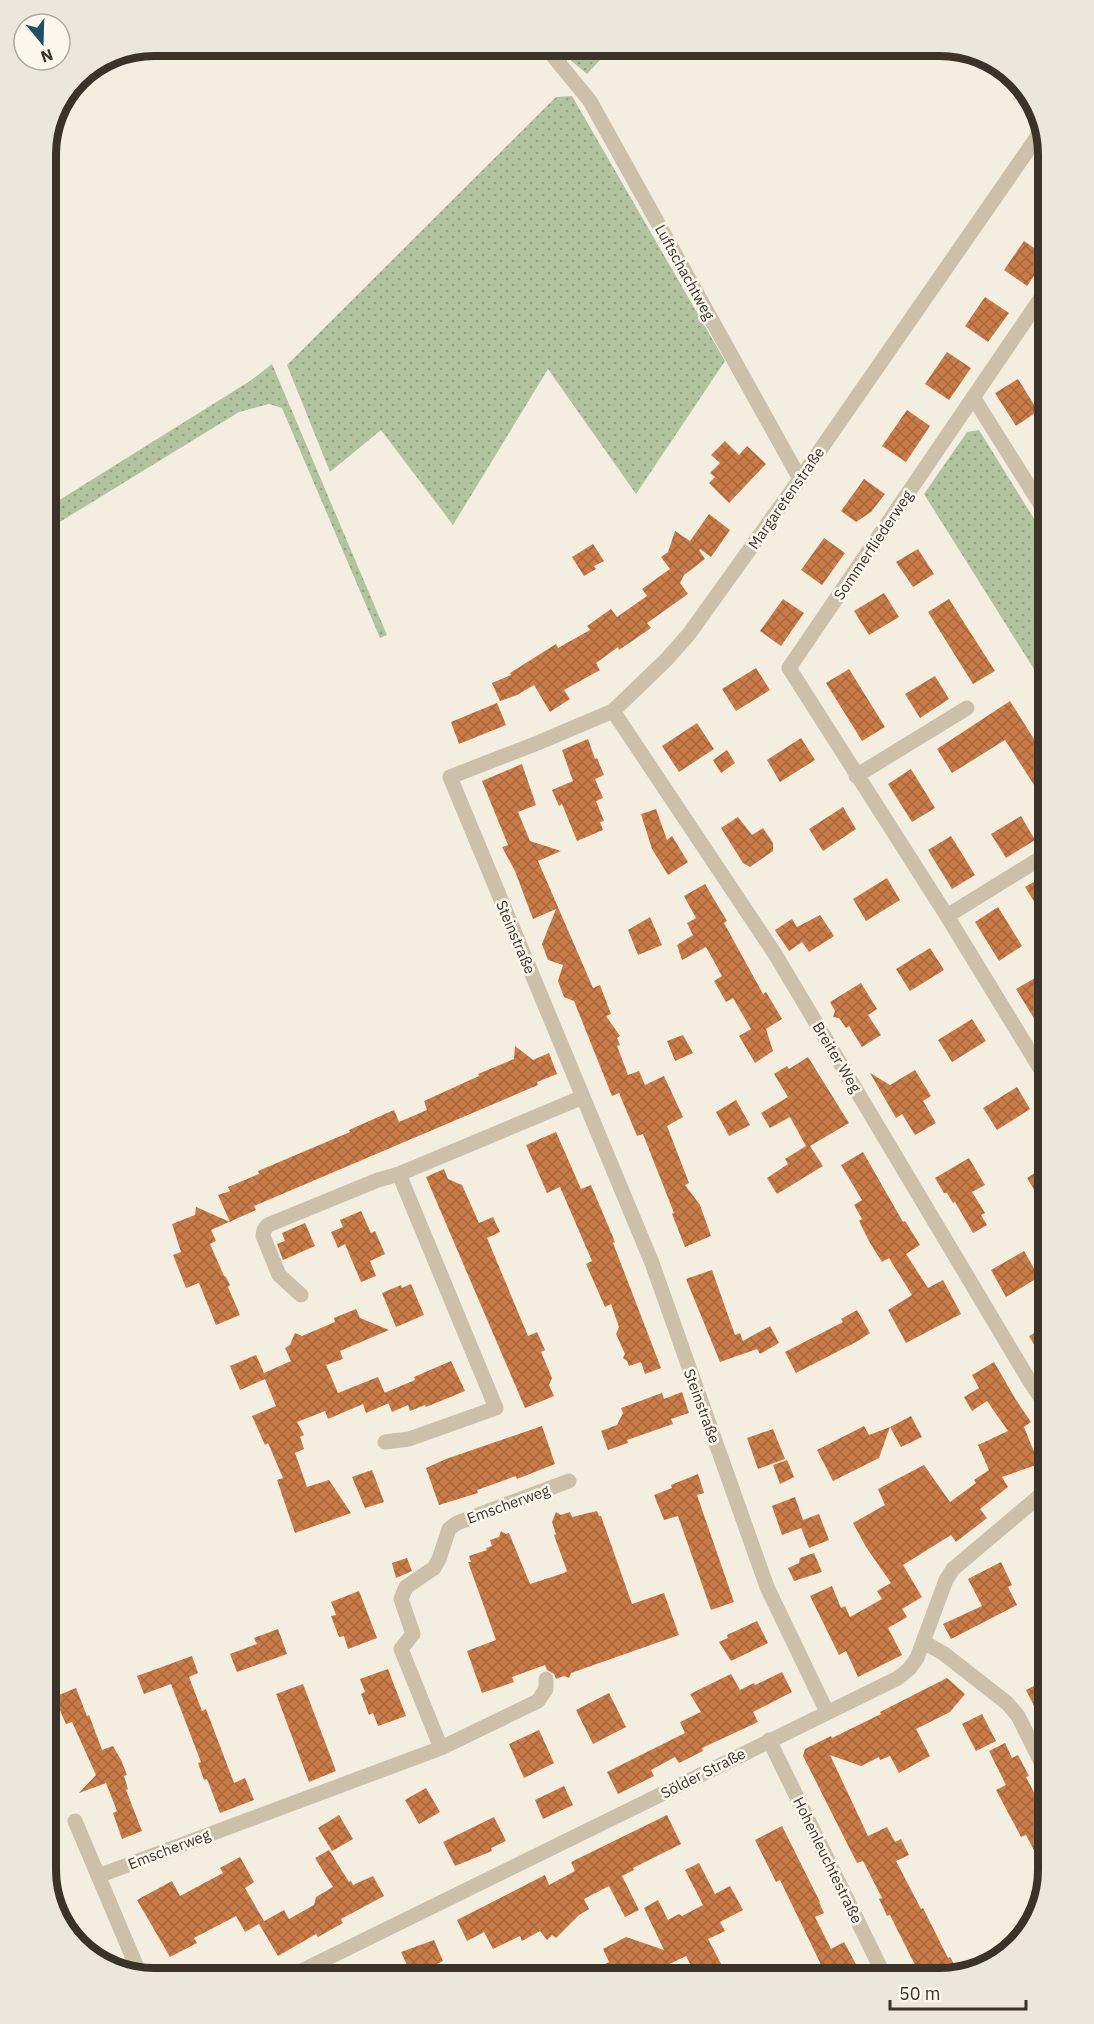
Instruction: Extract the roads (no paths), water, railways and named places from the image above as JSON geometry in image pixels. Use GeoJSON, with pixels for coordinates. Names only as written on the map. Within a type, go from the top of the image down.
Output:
{"type":"FeatureCollection","features":[{"type":"Feature","properties":{"kind":"street","name":"Luftschachtweg"},"geometry":{"type":"LineString","coordinates":[[553,56],[590,101],[800,479]]}},
{"type":"Feature","properties":{"kind":"street","name":"Margaretenstraße"},"geometry":{"type":"LineString","coordinates":[[450,777],[613,711],[666,660],[689,634],[800,479],[1037,137]]}},
{"type":"Feature","properties":{"kind":"street","name":"Sommerfliederweg"},"geometry":{"type":"LineString","coordinates":[[1038,302],[789,668],[1038,1065]]}},
{"type":"Feature","properties":{"kind":"street","name":"Sommerfliederweg"},"geometry":{"type":"LineString","coordinates":[[1028,317],[1038,311]]}},
{"type":"Feature","properties":{"kind":"street"},"geometry":{"type":"LineString","coordinates":[[973,397],[1038,500]]}},
{"type":"Feature","properties":{"kind":"street"},"geometry":{"type":"LineString","coordinates":[[856,776],[967,708]]}},
{"type":"Feature","properties":{"kind":"street","name":"Breiter Weg"},"geometry":{"type":"LineString","coordinates":[[613,711],[775,954],[1038,1394]]}},
{"type":"Feature","properties":{"kind":"street","name":"Steinstraße"},"geometry":{"type":"LineString","coordinates":[[450,777],[651,1263],[767,1587],[827,1712]]}},
{"type":"Feature","properties":{"kind":"street"},"geometry":{"type":"LineString","coordinates":[[946,916],[1038,860]]}},
{"type":"Feature","properties":{"kind":"street"},"geometry":{"type":"LineString","coordinates":[[1033,1057],[1038,1054]]}},
{"type":"Feature","properties":{"kind":"street"},"geometry":{"type":"LineString","coordinates":[[301,1294],[279,1275],[265,1241],[264,1230],[268,1225],[583,1097]]}},
{"type":"Feature","properties":{"kind":"street"},"geometry":{"type":"LineString","coordinates":[[386,1442],[409,1439],[496,1408],[399,1173]]}},
{"type":"Feature","properties":{"kind":"street","name":"Emscherweg"},"geometry":{"type":"LineString","coordinates":[[441,1748],[401,1649],[413,1634],[401,1599],[406,1587],[434,1568],[449,1529],[457,1523],[569,1481]]}},
{"type":"Feature","properties":{"kind":"street","name":"Sölder Straße"},"geometry":{"type":"LineString","coordinates":[[307,1968],[897,1678],[909,1669],[917,1658],[946,1580],[953,1569],[1038,1497]]}},
{"type":"Feature","properties":{"kind":"street"},"geometry":{"type":"LineString","coordinates":[[923,1642],[943,1653],[1007,1703],[1018,1716],[1038,1756]]}},
{"type":"Feature","properties":{"kind":"street","name":"Emscherweg"},"geometry":{"type":"LineString","coordinates":[[98,1876],[441,1748],[538,1701],[546,1689],[546,1679]]}},
{"type":"Feature","properties":{"kind":"street","name":"Hohenleuchtestraße"},"geometry":{"type":"LineString","coordinates":[[770,1740],[881,1968]]}},
{"type":"Feature","properties":{"kind":"street"},"geometry":{"type":"LineString","coordinates":[[75,1821],[137,1967]]}}]}
